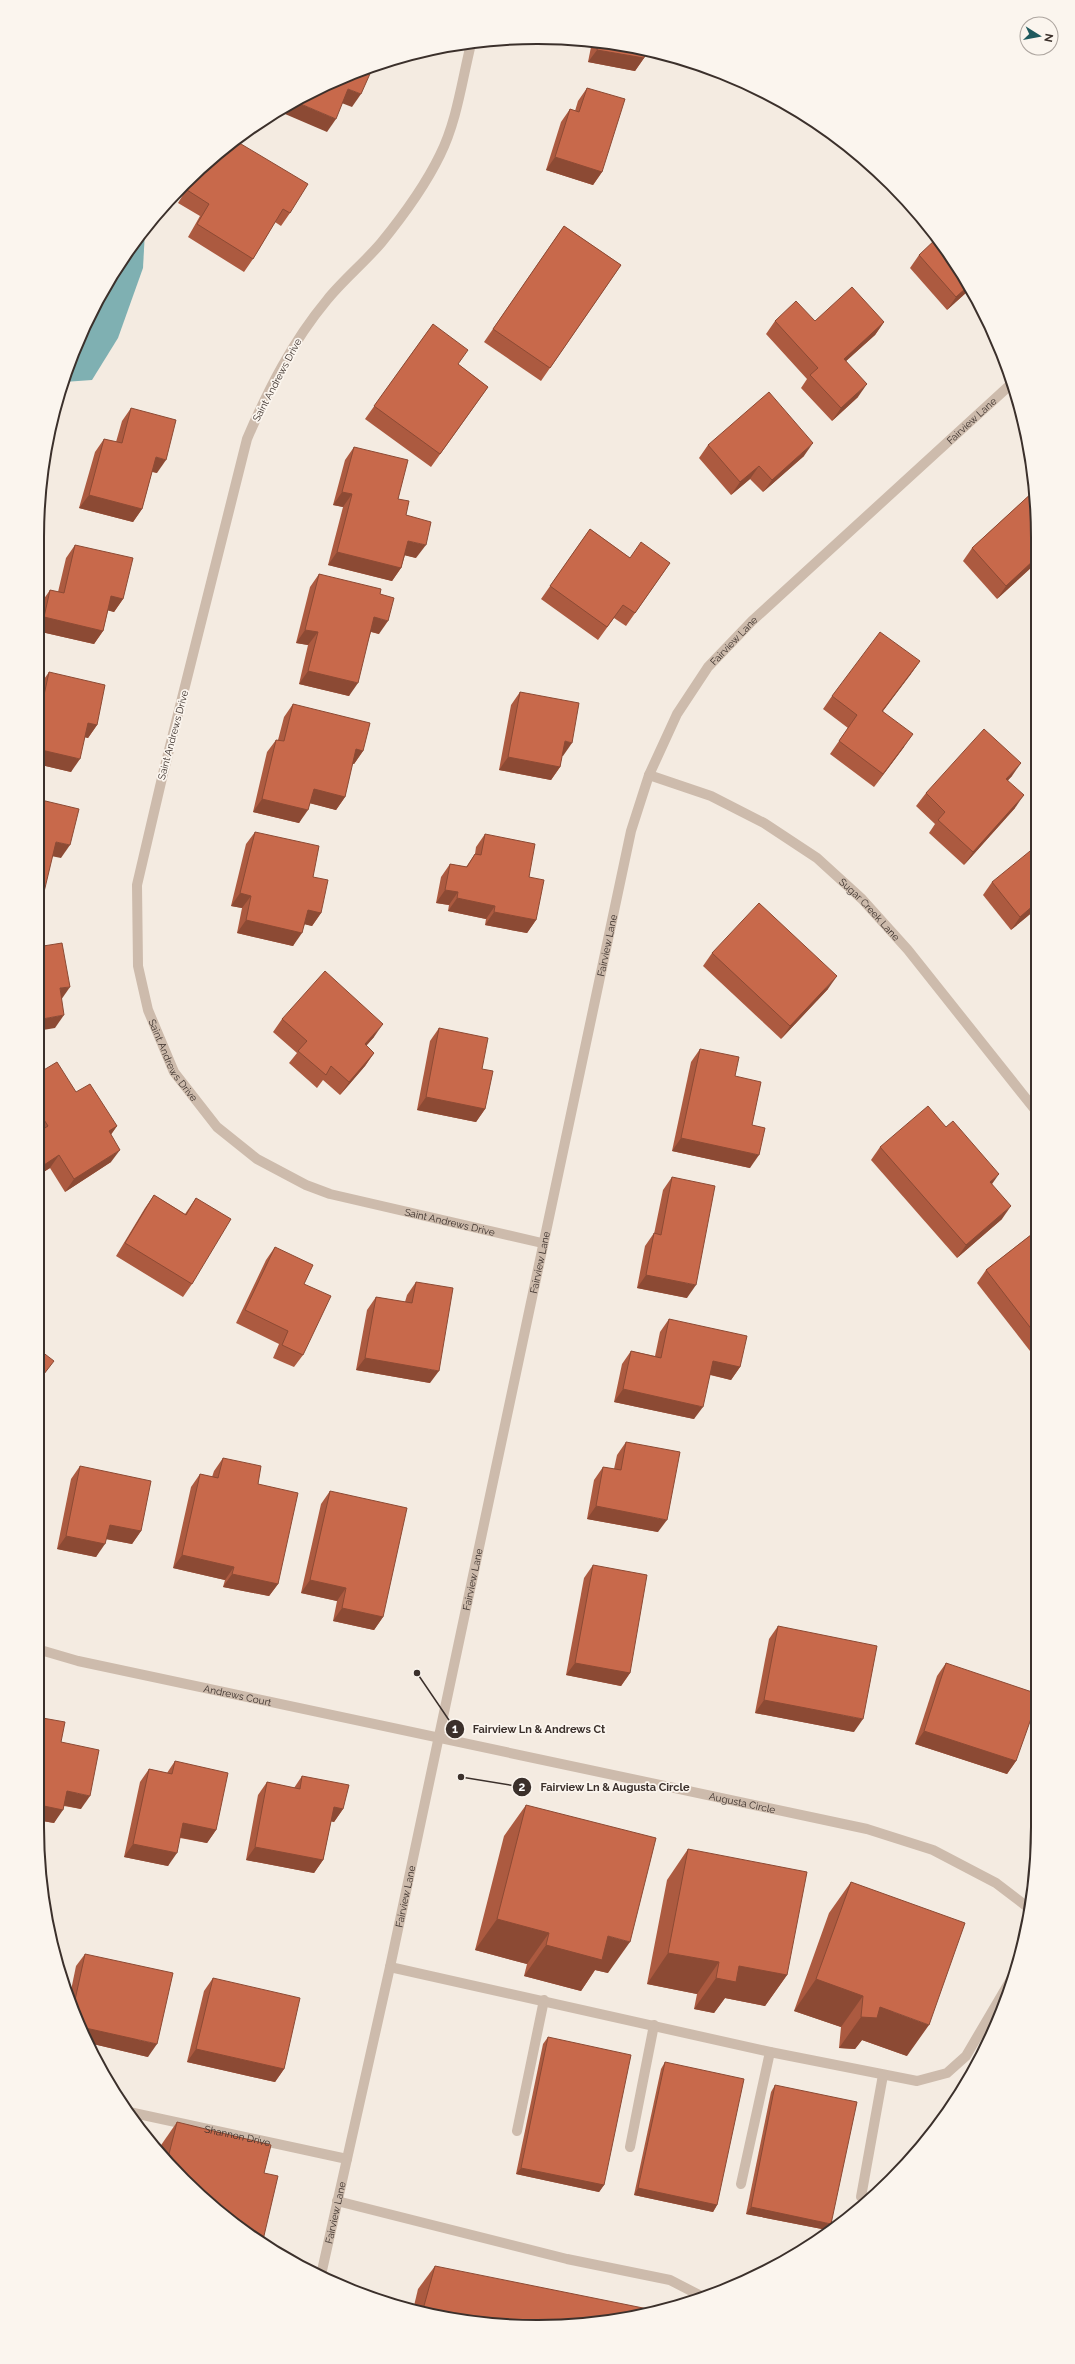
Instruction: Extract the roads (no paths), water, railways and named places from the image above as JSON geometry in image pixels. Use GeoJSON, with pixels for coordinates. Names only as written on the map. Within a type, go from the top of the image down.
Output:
{"type":"FeatureCollection","features":[{"type":"Feature","properties":{"kind":"street","name":"Saint Andrews Drive"},"geometry":{"type":"LineString","coordinates":[[470,48],[452,121],[441,154],[419,190],[381,243],[327,300],[298,338],[266,396],[247,439],[236,473],[202,625],[162,778],[137,885],[138,966],[148,1010],[174,1072],[217,1127],[257,1159],[306,1186],[330,1194],[542,1243]]}},
{"type":"Feature","properties":{"kind":"street","name":"Fairview Lane"},"geometry":{"type":"LineString","coordinates":[[322,2270],[390,1967],[542,1243],[631,831],[649,775],[677,714],[708,667],[752,621],[1007,387]]}},
{"type":"Feature","properties":{"kind":"street","name":"Sugar Creek Lane"},"geometry":{"type":"LineString","coordinates":[[649,775],[711,796],[764,823],[817,858],[862,899],[908,950],[1031,1104]]}},
{"type":"Feature","properties":{"kind":"street","name":"Andrews Court"},"geometry":{"type":"LineString","coordinates":[[44,1651],[78,1660],[439,1738]]}},
{"type":"Feature","properties":{"kind":"street","name":"Augusta Circle"},"geometry":{"type":"LineString","coordinates":[[439,1738],[867,1829],[933,1850],[996,1883],[1025,1905]]}},
{"type":"Feature","properties":{"kind":"street"},"geometry":{"type":"LineString","coordinates":[[390,1967],[544,2000],[770,2052],[883,2075],[916,2080],[948,2073],[966,2056],[999,1999]]}},
{"type":"Feature","properties":{"kind":"street"},"geometry":{"type":"LineString","coordinates":[[517,2131],[544,2000]]}},
{"type":"Feature","properties":{"kind":"street"},"geometry":{"type":"LineString","coordinates":[[630,2147],[654,2025]]}},
{"type":"Feature","properties":{"kind":"street"},"geometry":{"type":"LineString","coordinates":[[741,2184],[770,2052]]}},
{"type":"Feature","properties":{"kind":"street"},"geometry":{"type":"LineString","coordinates":[[861,2198],[883,2075]]}},
{"type":"Feature","properties":{"kind":"street","name":"Shannon Drive"},"geometry":{"type":"LineString","coordinates":[[136,2114],[347,2158]]}},
{"type":"Feature","properties":{"kind":"street"},"geometry":{"type":"LineString","coordinates":[[337,2201],[567,2259],[670,2280],[696,2294]]}},
{"type":"Feature","properties":{"kind":"water"},"geometry":{"type":"Polygon","coordinates":[[[145,239],[143,268],[118,338],[92,380],[69,382],[95,319],[127,263],[145,239]]]}},
{"type":"Feature","properties":{"kind":"place","name":"Fairview Ln & Andrews Ct"},"geometry":{"type":"Point","coordinates":[417,1673]}},
{"type":"Feature","properties":{"kind":"place","name":"Fairview Ln & Augusta Circle"},"geometry":{"type":"Point","coordinates":[461,1777]}}]}
